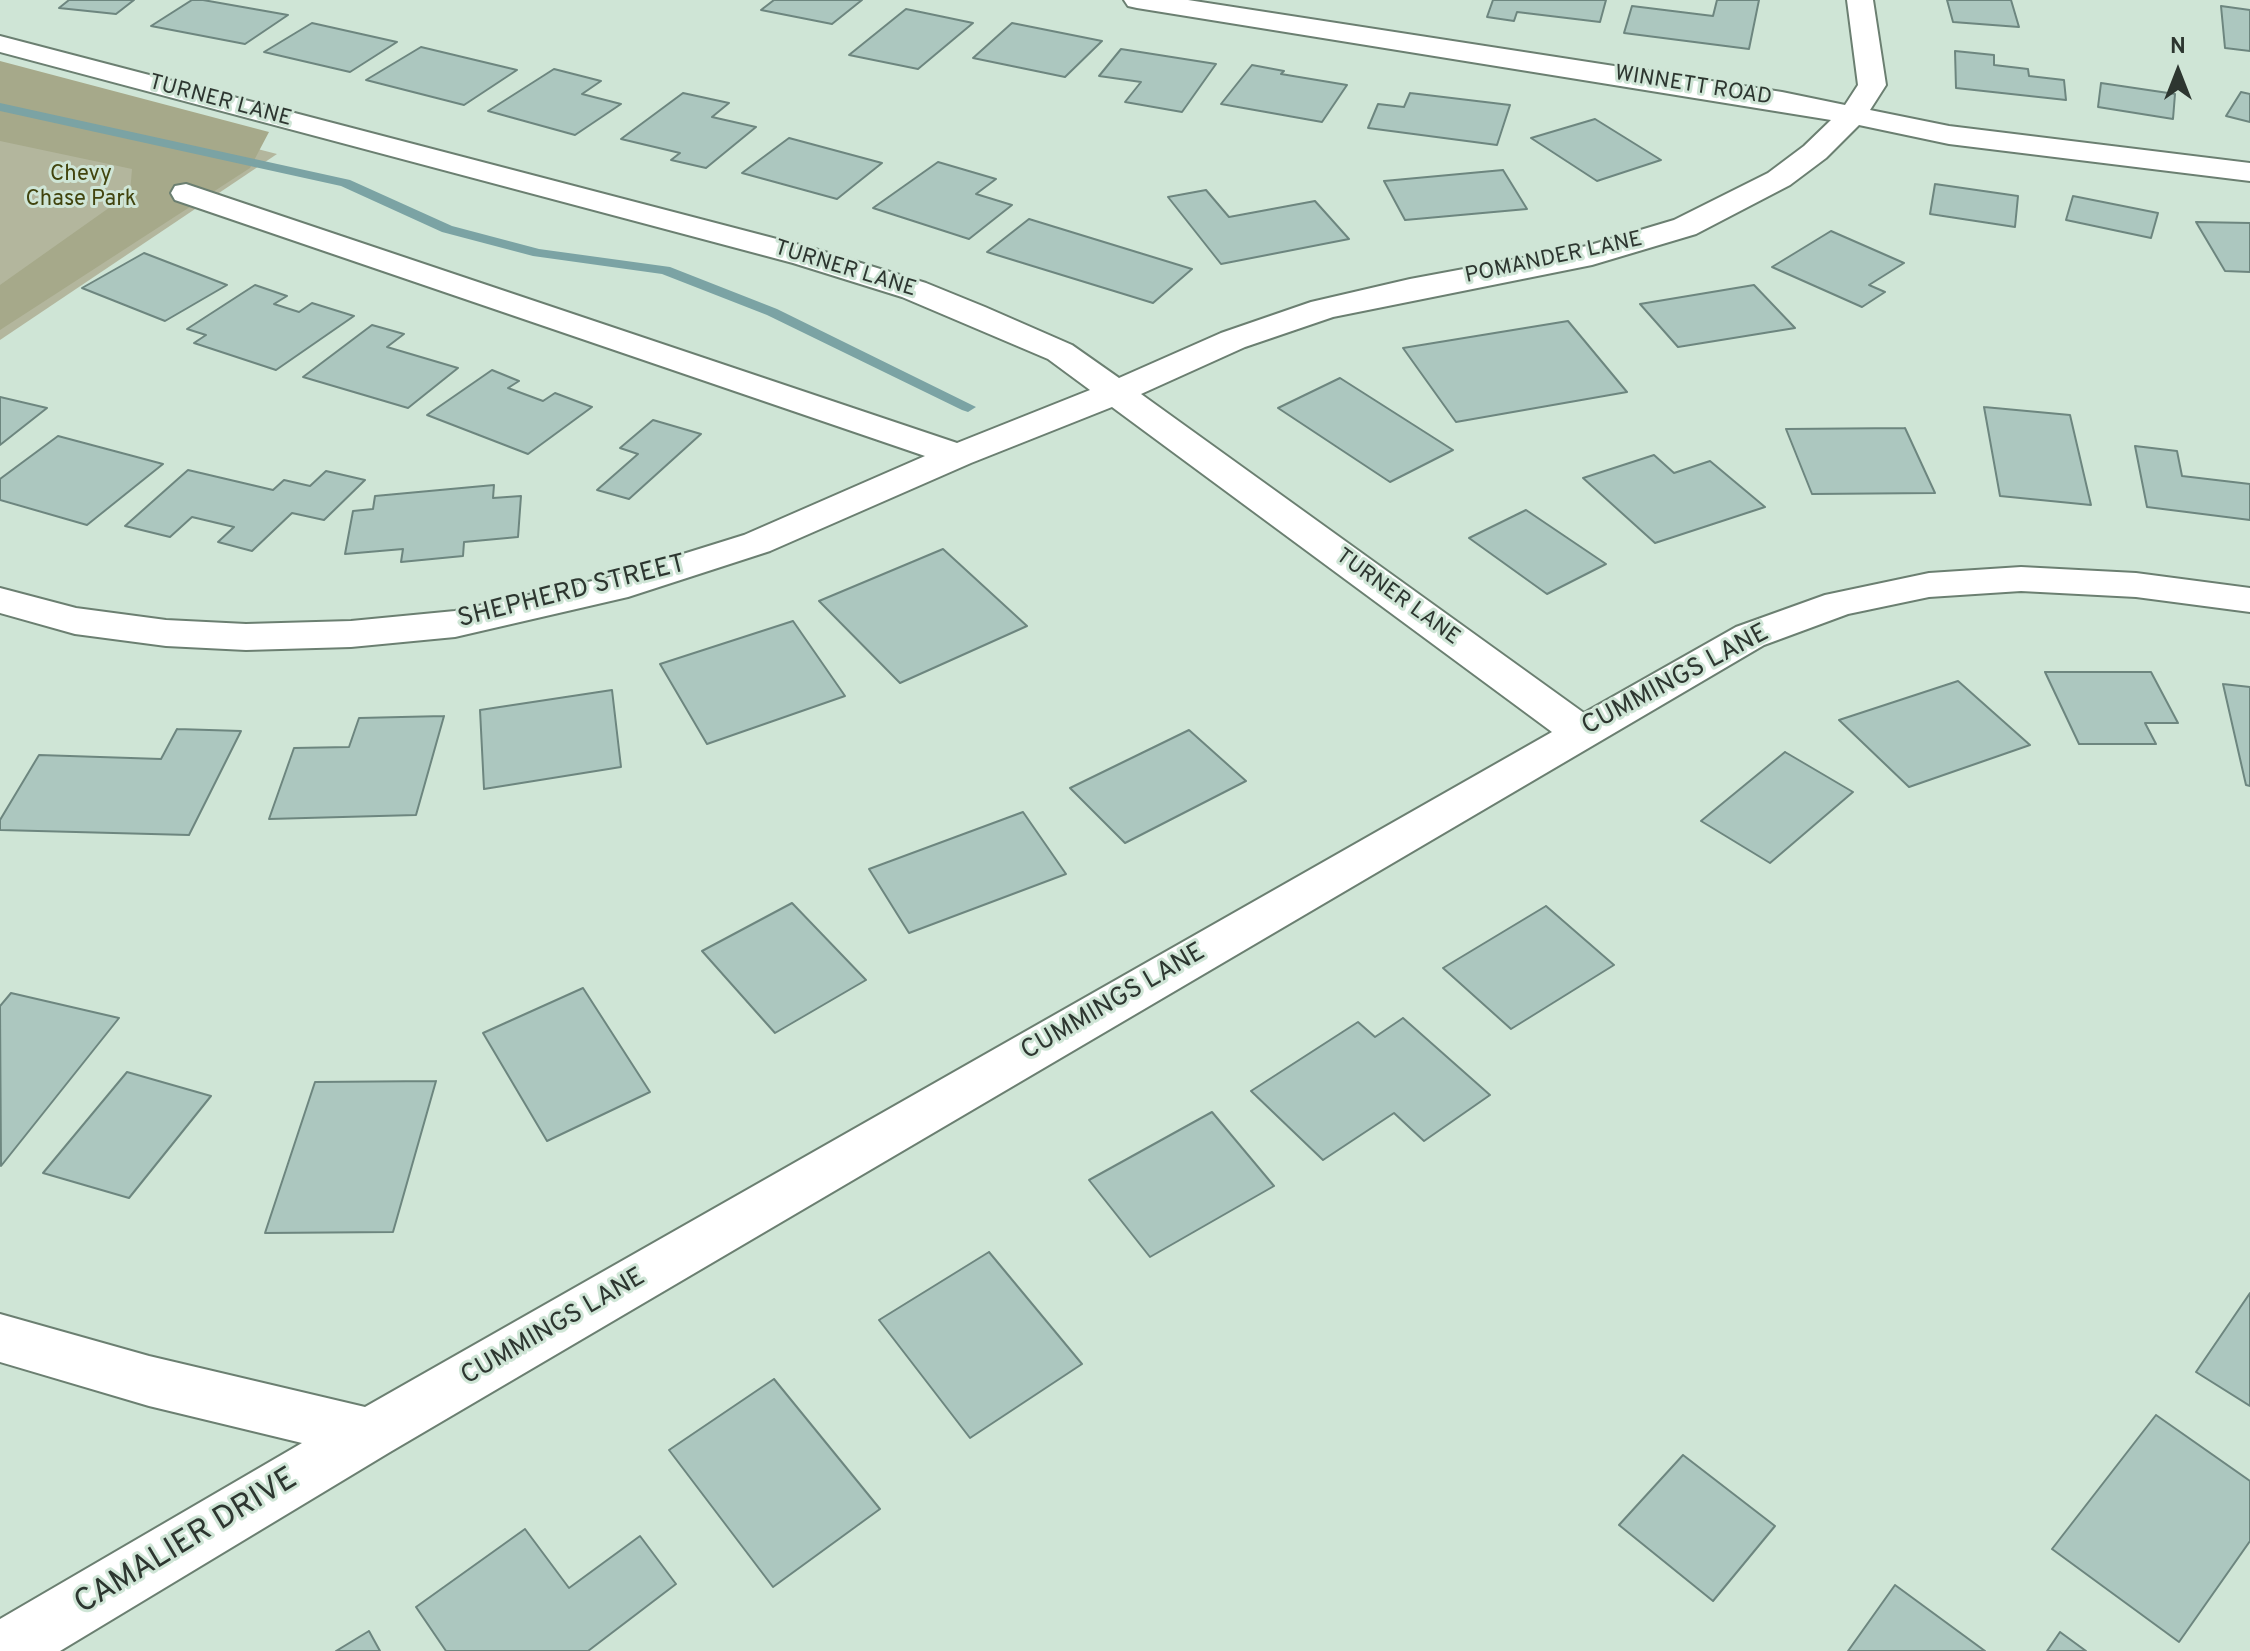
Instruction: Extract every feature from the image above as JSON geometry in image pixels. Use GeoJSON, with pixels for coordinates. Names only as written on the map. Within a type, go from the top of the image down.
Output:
{"type":"FeatureCollection","features":[{"type":"Feature","properties":{"kind":"street","name":"WINNETT ROAD"},"geometry":{"type":"LineString","coordinates":[[1137,0],[1239,8],[1782,101],[1949,135],[2250,172]]}},
{"type":"Feature","properties":{"kind":"street","name":"POMANDER LANE"},"geometry":{"type":"LineString","coordinates":[[1115,393],[1233,340],[1323,309],[1410,289],[1592,255],[1685,227],[1779,179],[1815,152],[1852,116],[1872,85],[1860,0]]}},
{"type":"Feature","properties":{"kind":"street","name":"TURNER LANE"},"geometry":{"type":"LineString","coordinates":[[0,44],[804,256],[914,290],[1060,352],[1581,732]]}},
{"type":"Feature","properties":{"kind":"street"},"geometry":{"type":"LineString","coordinates":[[186,193],[958,455]]}},
{"type":"Feature","properties":{"kind":"street","name":"SHEPHERD STREET"},"geometry":{"type":"LineString","coordinates":[[0,600],[75,621],[166,633],[246,637],[351,634],[455,624],[614,588],[757,543],[958,455],[1115,393]]}},
{"type":"Feature","properties":{"kind":"street","name":"CUMMINGS LANE"},"geometry":{"type":"LineString","coordinates":[[370,1434],[1750,636],[1839,604],[1929,585],[2021,579],[2136,585],[2250,600]]}},
{"type":"Feature","properties":{"kind":"street"},"geometry":{"type":"LineString","coordinates":[[0,1338],[149,1381],[370,1434]]}},
{"type":"Feature","properties":{"kind":"street","name":"CAMALIER DRIVE"},"geometry":{"type":"LineString","coordinates":[[3,1651],[370,1434]]}},
{"type":"Feature","properties":{"kind":"green space","name":"Chevy Chase Park"},"geometry":{"type":"Polygon","coordinates":[[[0,61],[269,132],[250,168],[0,330],[0,285],[130,193],[132,169],[0,141],[0,61]]]}},
{"type":"Feature","properties":{"kind":"green space","name":"Chevy Chase Park"},"geometry":{"type":"Polygon","coordinates":[[[0,83],[277,154],[0,340],[0,83]]]}},
{"type":"Feature","properties":{"kind":"building"},"geometry":{"type":"Polygon","coordinates":[[[69,0],[134,0],[116,14],[59,8],[69,0]]]}},
{"type":"Feature","properties":{"kind":"building"},"geometry":{"type":"Polygon","coordinates":[[[192,0],[288,15],[245,44],[151,26],[192,0]]]}},
{"type":"Feature","properties":{"kind":"building"},"geometry":{"type":"Polygon","coordinates":[[[774,0],[862,0],[832,24],[761,10],[774,0]]]}},
{"type":"Feature","properties":{"kind":"building"},"geometry":{"type":"Polygon","coordinates":[[[1493,0],[1606,0],[1600,22],[1517,12],[1514,21],[1487,17],[1493,0]]]}},
{"type":"Feature","properties":{"kind":"building"},"geometry":{"type":"Polygon","coordinates":[[[1717,0],[1759,0],[1749,49],[1624,33],[1632,6],[1713,16],[1717,0]]]}},
{"type":"Feature","properties":{"kind":"building"},"geometry":{"type":"Polygon","coordinates":[[[1947,0],[2011,0],[2019,27],[1953,22],[1947,0]]]}},
{"type":"Feature","properties":{"kind":"building"},"geometry":{"type":"Polygon","coordinates":[[[2221,6],[2250,10],[2250,51],[2225,48],[2221,6]]]}},
{"type":"Feature","properties":{"kind":"building"},"geometry":{"type":"Polygon","coordinates":[[[906,9],[973,23],[918,69],[849,55],[906,9]]]}},
{"type":"Feature","properties":{"kind":"building"},"geometry":{"type":"Polygon","coordinates":[[[312,23],[397,42],[350,72],[264,52],[312,23]]]}},
{"type":"Feature","properties":{"kind":"building"},"geometry":{"type":"Polygon","coordinates":[[[1012,23],[1102,41],[1065,77],[973,58],[1012,23]]]}},
{"type":"Feature","properties":{"kind":"building"},"geometry":{"type":"Polygon","coordinates":[[[421,47],[517,70],[464,105],[366,80],[421,47]]]}},
{"type":"Feature","properties":{"kind":"building"},"geometry":{"type":"Polygon","coordinates":[[[1121,49],[1216,64],[1182,112],[1125,102],[1141,82],[1099,76],[1121,49]]]}},
{"type":"Feature","properties":{"kind":"building"},"geometry":{"type":"Polygon","coordinates":[[[1955,51],[1994,55],[1994,65],[2028,69],[2029,76],[2064,80],[2066,100],[1956,88],[1955,51]]]}},
{"type":"Feature","properties":{"kind":"building"},"geometry":{"type":"Polygon","coordinates":[[[1252,65],[1284,71],[1281,74],[1347,85],[1322,122],[1221,104],[1252,65]]]}},
{"type":"Feature","properties":{"kind":"building"},"geometry":{"type":"Polygon","coordinates":[[[554,69],[601,81],[582,94],[621,104],[575,135],[488,111],[554,69]]]}},
{"type":"Feature","properties":{"kind":"building"},"geometry":{"type":"Polygon","coordinates":[[[2101,83],[2175,94],[2173,119],[2098,107],[2101,83]]]}},
{"type":"Feature","properties":{"kind":"building"},"geometry":{"type":"Polygon","coordinates":[[[2241,92],[2250,94],[2250,122],[2226,116],[2241,92]]]}},
{"type":"Feature","properties":{"kind":"building"},"geometry":{"type":"Polygon","coordinates":[[[683,93],[729,103],[712,117],[756,127],[706,168],[671,160],[680,153],[621,139],[683,93]]]}},
{"type":"Feature","properties":{"kind":"building"},"geometry":{"type":"Polygon","coordinates":[[[1410,93],[1510,105],[1497,145],[1368,128],[1378,104],[1404,107],[1410,93]]]}},
{"type":"Feature","properties":{"kind":"building"},"geometry":{"type":"Polygon","coordinates":[[[1595,119],[1661,160],[1597,181],[1531,138],[1595,119]]]}},
{"type":"Feature","properties":{"kind":"building"},"geometry":{"type":"Polygon","coordinates":[[[789,138],[882,163],[837,199],[742,173],[789,138]]]}},
{"type":"Feature","properties":{"kind":"building"},"geometry":{"type":"Polygon","coordinates":[[[938,162],[996,179],[976,194],[1012,205],[969,239],[873,208],[938,162]]]}},
{"type":"Feature","properties":{"kind":"building"},"geometry":{"type":"Polygon","coordinates":[[[1503,170],[1527,209],[1405,220],[1384,181],[1503,170]]]}},
{"type":"Feature","properties":{"kind":"building"},"geometry":{"type":"Polygon","coordinates":[[[1935,184],[2018,196],[2015,227],[1930,214],[1935,184]]]}},
{"type":"Feature","properties":{"kind":"building"},"geometry":{"type":"Polygon","coordinates":[[[1206,190],[1229,217],[1315,201],[1349,239],[1221,264],[1168,197],[1206,190]]]}},
{"type":"Feature","properties":{"kind":"building"},"geometry":{"type":"Polygon","coordinates":[[[2073,196],[2158,213],[2151,238],[2066,220],[2073,196]]]}},
{"type":"Feature","properties":{"kind":"building"},"geometry":{"type":"Polygon","coordinates":[[[1029,219],[1192,269],[1153,303],[987,252],[1029,219]]]}},
{"type":"Feature","properties":{"kind":"building"},"geometry":{"type":"Polygon","coordinates":[[[2196,222],[2250,223],[2250,272],[2225,271],[2196,222]]]}},
{"type":"Feature","properties":{"kind":"building"},"geometry":{"type":"Polygon","coordinates":[[[1831,231],[1904,263],[1869,285],[1885,292],[1862,307],[1772,267],[1831,231]]]}},
{"type":"Feature","properties":{"kind":"building"},"geometry":{"type":"Polygon","coordinates":[[[144,253],[227,285],[165,321],[82,288],[144,253]]]}},
{"type":"Feature","properties":{"kind":"building"},"geometry":{"type":"Polygon","coordinates":[[[255,285],[287,296],[274,304],[299,312],[312,303],[354,316],[276,370],[194,343],[206,335],[187,329],[255,285]]]}},
{"type":"Feature","properties":{"kind":"building"},"geometry":{"type":"Polygon","coordinates":[[[1754,285],[1795,328],[1678,347],[1640,304],[1754,285]]]}},
{"type":"Feature","properties":{"kind":"building"},"geometry":{"type":"Polygon","coordinates":[[[1568,321],[1627,392],[1456,422],[1403,348],[1568,321]]]}},
{"type":"Feature","properties":{"kind":"building"},"geometry":{"type":"Polygon","coordinates":[[[372,325],[404,334],[387,347],[458,368],[408,408],[303,377],[372,325]]]}},
{"type":"Feature","properties":{"kind":"building"},"geometry":{"type":"Polygon","coordinates":[[[492,370],[519,381],[508,388],[543,401],[555,393],[592,407],[528,454],[427,415],[492,370]]]}},
{"type":"Feature","properties":{"kind":"building"},"geometry":{"type":"Polygon","coordinates":[[[1340,378],[1453,450],[1390,482],[1278,408],[1340,378]]]}},
{"type":"Feature","properties":{"kind":"building"},"geometry":{"type":"Polygon","coordinates":[[[0,397],[47,408],[0,445],[0,397]]]}},
{"type":"Feature","properties":{"kind":"building"},"geometry":{"type":"Polygon","coordinates":[[[1984,407],[2070,415],[2091,505],[2000,496],[1984,407]]]}},
{"type":"Feature","properties":{"kind":"building"},"geometry":{"type":"Polygon","coordinates":[[[653,420],[701,434],[629,499],[597,490],[638,454],[620,448],[653,420]]]}},
{"type":"Feature","properties":{"kind":"building"},"geometry":{"type":"Polygon","coordinates":[[[1905,428],[1935,493],[1812,494],[1786,429],[1905,428]]]}},
{"type":"Feature","properties":{"kind":"building"},"geometry":{"type":"Polygon","coordinates":[[[58,436],[163,464],[87,525],[0,500],[0,479],[58,436]]]}},
{"type":"Feature","properties":{"kind":"building"},"geometry":{"type":"Polygon","coordinates":[[[2135,446],[2177,451],[2182,476],[2250,484],[2250,520],[2147,507],[2135,446]]]}},
{"type":"Feature","properties":{"kind":"building"},"geometry":{"type":"Polygon","coordinates":[[[1654,455],[1674,473],[1710,461],[1765,507],[1655,543],[1583,478],[1654,455]]]}},
{"type":"Feature","properties":{"kind":"building"},"geometry":{"type":"Polygon","coordinates":[[[188,470],[273,490],[284,480],[310,486],[326,471],[365,480],[324,520],[292,513],[252,551],[218,542],[234,527],[192,517],[170,537],[125,526],[188,470]]]}},
{"type":"Feature","properties":{"kind":"building"},"geometry":{"type":"Polygon","coordinates":[[[494,485],[493,498],[521,496],[518,537],[464,542],[463,556],[401,562],[403,549],[345,554],[353,511],[373,509],[375,496],[494,485]]]}},
{"type":"Feature","properties":{"kind":"building"},"geometry":{"type":"Polygon","coordinates":[[[1526,510],[1606,564],[1547,594],[1469,538],[1526,510]]]}},
{"type":"Feature","properties":{"kind":"building"},"geometry":{"type":"Polygon","coordinates":[[[943,549],[1027,626],[900,683],[819,601],[943,549]]]}},
{"type":"Feature","properties":{"kind":"building"},"geometry":{"type":"Polygon","coordinates":[[[793,621],[845,696],[707,744],[660,664],[793,621]]]}},
{"type":"Feature","properties":{"kind":"building"},"geometry":{"type":"Polygon","coordinates":[[[2045,672],[2151,672],[2178,723],[2145,723],[2156,744],[2079,744],[2045,672]]]}},
{"type":"Feature","properties":{"kind":"building"},"geometry":{"type":"Polygon","coordinates":[[[1958,681],[2030,745],[1909,787],[1839,720],[1958,681]]]}},
{"type":"Feature","properties":{"kind":"building"},"geometry":{"type":"Polygon","coordinates":[[[2223,684],[2250,687],[2250,786],[2246,785],[2223,684]]]}},
{"type":"Feature","properties":{"kind":"building"},"geometry":{"type":"Polygon","coordinates":[[[612,690],[621,767],[484,789],[480,710],[612,690]]]}},
{"type":"Feature","properties":{"kind":"building"},"geometry":{"type":"Polygon","coordinates":[[[444,716],[416,815],[269,819],[294,748],[349,747],[359,718],[444,716]]]}},
{"type":"Feature","properties":{"kind":"building"},"geometry":{"type":"Polygon","coordinates":[[[177,729],[241,731],[189,835],[0,830],[0,820],[39,755],[161,759],[177,729]]]}},
{"type":"Feature","properties":{"kind":"building"},"geometry":{"type":"Polygon","coordinates":[[[1189,730],[1246,781],[1125,843],[1070,788],[1189,730]]]}},
{"type":"Feature","properties":{"kind":"building"},"geometry":{"type":"Polygon","coordinates":[[[1785,752],[1853,792],[1770,863],[1701,821],[1785,752]]]}},
{"type":"Feature","properties":{"kind":"building"},"geometry":{"type":"Polygon","coordinates":[[[1023,812],[1066,874],[909,933],[869,869],[1023,812]]]}},
{"type":"Feature","properties":{"kind":"building"},"geometry":{"type":"Polygon","coordinates":[[[792,903],[866,980],[775,1033],[702,951],[792,903]]]}},
{"type":"Feature","properties":{"kind":"building"},"geometry":{"type":"Polygon","coordinates":[[[1546,906],[1614,965],[1511,1029],[1443,968],[1546,906]]]}},
{"type":"Feature","properties":{"kind":"building"},"geometry":{"type":"Polygon","coordinates":[[[583,988],[650,1092],[547,1141],[483,1033],[583,988]]]}},
{"type":"Feature","properties":{"kind":"building"},"geometry":{"type":"Polygon","coordinates":[[[11,993],[119,1018],[1,1166],[0,1006],[11,993]]]}},
{"type":"Feature","properties":{"kind":"building"},"geometry":{"type":"Polygon","coordinates":[[[1403,1018],[1490,1095],[1424,1141],[1394,1113],[1323,1160],[1251,1091],[1358,1022],[1375,1037],[1403,1018]]]}},
{"type":"Feature","properties":{"kind":"building"},"geometry":{"type":"Polygon","coordinates":[[[127,1072],[211,1096],[129,1198],[43,1173],[127,1072]]]}},
{"type":"Feature","properties":{"kind":"building"},"geometry":{"type":"Polygon","coordinates":[[[436,1081],[393,1232],[265,1233],[315,1082],[436,1081]]]}},
{"type":"Feature","properties":{"kind":"building"},"geometry":{"type":"Polygon","coordinates":[[[1212,1112],[1274,1186],[1150,1257],[1089,1180],[1212,1112]]]}},
{"type":"Feature","properties":{"kind":"building"},"geometry":{"type":"Polygon","coordinates":[[[989,1252],[1082,1364],[970,1438],[879,1320],[989,1252]]]}},
{"type":"Feature","properties":{"kind":"building"},"geometry":{"type":"Polygon","coordinates":[[[2250,1293],[2250,1406],[2196,1372],[2250,1293]]]}},
{"type":"Feature","properties":{"kind":"building"},"geometry":{"type":"Polygon","coordinates":[[[774,1379],[880,1509],[773,1587],[669,1450],[774,1379]]]}},
{"type":"Feature","properties":{"kind":"building"},"geometry":{"type":"Polygon","coordinates":[[[2156,1415],[2250,1481],[2250,1541],[2179,1642],[2052,1549],[2156,1415]]]}},
{"type":"Feature","properties":{"kind":"building"},"geometry":{"type":"Polygon","coordinates":[[[1683,1455],[1775,1526],[1713,1601],[1619,1525],[1683,1455]]]}},
{"type":"Feature","properties":{"kind":"building"},"geometry":{"type":"Polygon","coordinates":[[[525,1529],[569,1588],[640,1536],[676,1584],[588,1651],[446,1651],[416,1607],[525,1529]]]}},
{"type":"Feature","properties":{"kind":"building"},"geometry":{"type":"Polygon","coordinates":[[[1895,1585],[1985,1651],[1848,1651],[1895,1585]]]}},
{"type":"Feature","properties":{"kind":"building"},"geometry":{"type":"Polygon","coordinates":[[[369,1631],[380,1651],[336,1651],[369,1631]]]}},
{"type":"Feature","properties":{"kind":"building"},"geometry":{"type":"Polygon","coordinates":[[[2060,1632],[2086,1651],[2047,1651],[2060,1632]]]}},
{"type":"Feature","properties":{"kind":"waterway"},"geometry":{"type":"LineString","coordinates":[[0,107],[345,183],[447,229],[538,253],[665,270],[772,312],[968,407]]}}]}
